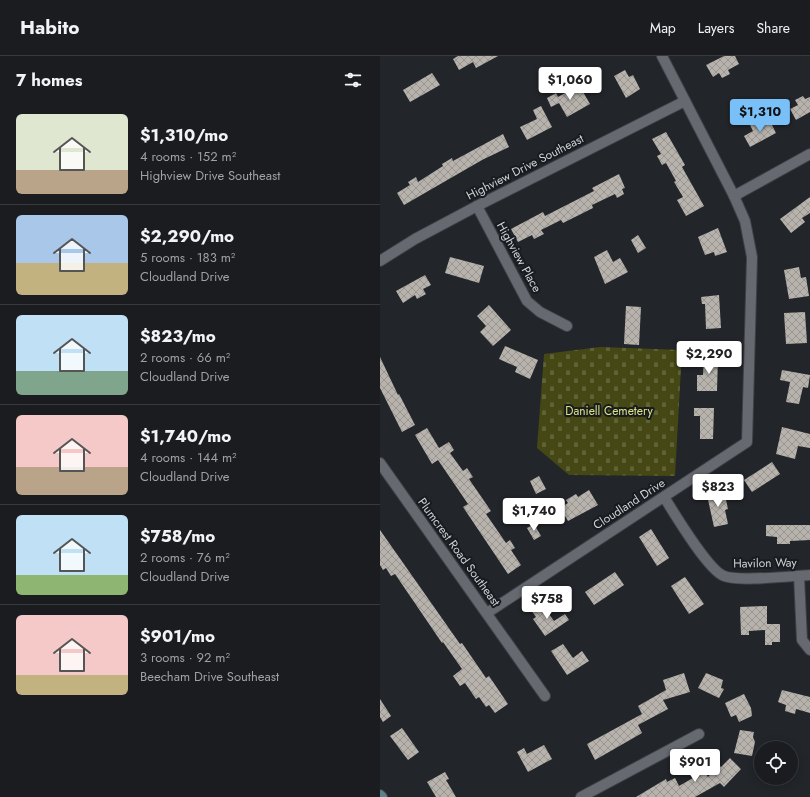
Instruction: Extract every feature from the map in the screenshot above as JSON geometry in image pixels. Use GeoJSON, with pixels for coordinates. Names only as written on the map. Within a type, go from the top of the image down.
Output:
{"type":"FeatureCollection","features":[{"type":"Feature","properties":{"kind":"street","name":"Cloudland Drive"},"geometry":{"type":"LineString","coordinates":[[487,613],[747,442],[752,257],[745,221],[734,196],[662,56]]}},
{"type":"Feature","properties":{"kind":"street","name":"Highview Drive Southeast"},"geometry":{"type":"LineString","coordinates":[[380,261],[415,239],[476,206],[685,100]]}},
{"type":"Feature","properties":{"kind":"street"},"geometry":{"type":"LineString","coordinates":[[734,196],[810,154]]}},
{"type":"Feature","properties":{"kind":"street","name":"Highview Place"},"geometry":{"type":"LineString","coordinates":[[476,206],[527,301],[540,312],[567,326]]}},
{"type":"Feature","properties":{"kind":"street","name":"Plumcrest Road Southeast"},"geometry":{"type":"LineString","coordinates":[[380,463],[545,696]]}},
{"type":"Feature","properties":{"kind":"street","name":"Havilon Way"},"geometry":{"type":"LineString","coordinates":[[664,497],[701,554],[722,575],[737,578],[810,575]]}},
{"type":"Feature","properties":{"kind":"street"},"geometry":{"type":"LineString","coordinates":[[799,576],[802,640],[810,650]]}},
{"type":"Feature","properties":{"kind":"street"},"geometry":{"type":"LineString","coordinates":[[581,797],[699,734]]}},
{"type":"Feature","properties":{"kind":"green space","name":"Daniell Cemetery"},"geometry":{"type":"Polygon","coordinates":[[[600,347],[682,350],[675,476],[569,475],[537,448],[544,354],[600,347]]]}},
{"type":"Feature","properties":{"kind":"building"},"geometry":{"type":"Polygon","coordinates":[[[458,56],[498,56],[476,68],[473,62],[459,70],[453,59],[458,56]]]}},
{"type":"Feature","properties":{"kind":"building"},"geometry":{"type":"Polygon","coordinates":[[[724,56],[735,56],[739,64],[728,70],[730,74],[722,78],[719,73],[713,77],[706,65],[724,56]]]}},
{"type":"Feature","properties":{"kind":"building"},"geometry":{"type":"Polygon","coordinates":[[[625,70],[629,77],[633,75],[640,89],[626,98],[614,76],[625,70]]]}},
{"type":"Feature","properties":{"kind":"building"},"geometry":{"type":"Polygon","coordinates":[[[432,73],[440,85],[410,102],[403,90],[432,73]]]}},
{"type":"Feature","properties":{"kind":"building"},"geometry":{"type":"Polygon","coordinates":[[[579,85],[590,104],[567,117],[559,103],[551,107],[547,98],[556,93],[558,97],[579,85]]]}},
{"type":"Feature","properties":{"kind":"building"},"geometry":{"type":"Polygon","coordinates":[[[803,96],[805,99],[810,97],[810,112],[796,120],[790,109],[798,105],[795,100],[803,96]]]}},
{"type":"Feature","properties":{"kind":"building"},"geometry":{"type":"Polygon","coordinates":[[[541,106],[552,127],[527,140],[520,127],[537,119],[533,110],[541,106]]]}},
{"type":"Feature","properties":{"kind":"building"},"geometry":{"type":"Polygon","coordinates":[[[758,121],[761,126],[770,121],[776,133],[750,147],[744,136],[753,131],[750,125],[758,121]]]}},
{"type":"Feature","properties":{"kind":"building"},"geometry":{"type":"Polygon","coordinates":[[[666,132],[685,165],[682,167],[704,206],[686,216],[677,200],[683,197],[674,182],[676,181],[666,163],[662,165],[657,156],[661,154],[652,139],[666,132]]]}},
{"type":"Feature","properties":{"kind":"building"},"geometry":{"type":"Polygon","coordinates":[[[503,134],[509,147],[482,160],[404,205],[397,193],[410,185],[408,182],[416,177],[418,182],[443,166],[442,164],[452,158],[453,161],[503,134]]]}},
{"type":"Feature","properties":{"kind":"building"},"geometry":{"type":"Polygon","coordinates":[[[619,174],[625,188],[622,189],[624,194],[617,198],[615,194],[592,205],[593,208],[563,223],[561,220],[541,230],[544,234],[534,239],[532,235],[518,242],[511,229],[543,212],[545,216],[594,191],[592,188],[619,174]]]}},
{"type":"Feature","properties":{"kind":"building"},"geometry":{"type":"Polygon","coordinates":[[[810,197],[810,213],[802,218],[805,222],[791,233],[780,219],[810,197]]]}},
{"type":"Feature","properties":{"kind":"building"},"geometry":{"type":"Polygon","coordinates":[[[718,228],[727,252],[715,256],[714,252],[705,255],[698,237],[718,228]]]}},
{"type":"Feature","properties":{"kind":"building"},"geometry":{"type":"Polygon","coordinates":[[[638,235],[646,248],[638,253],[631,240],[638,235]]]}},
{"type":"Feature","properties":{"kind":"building"},"geometry":{"type":"Polygon","coordinates":[[[607,250],[613,262],[620,258],[628,272],[605,284],[594,257],[607,250]]]}},
{"type":"Feature","properties":{"kind":"building"},"geometry":{"type":"Polygon","coordinates":[[[450,257],[484,266],[479,283],[445,273],[450,257]]]}},
{"type":"Feature","properties":{"kind":"building"},"geometry":{"type":"Polygon","coordinates":[[[799,267],[801,278],[806,277],[809,296],[789,299],[784,270],[799,267]]]}},
{"type":"Feature","properties":{"kind":"building"},"geometry":{"type":"Polygon","coordinates":[[[425,275],[431,285],[423,289],[426,294],[417,299],[415,295],[403,303],[396,291],[425,275]]]}},
{"type":"Feature","properties":{"kind":"building"},"geometry":{"type":"Polygon","coordinates":[[[719,295],[721,328],[706,329],[705,304],[702,304],[701,297],[719,295]]]}},
{"type":"Feature","properties":{"kind":"building"},"geometry":{"type":"Polygon","coordinates":[[[489,305],[511,330],[493,346],[480,332],[486,326],[477,316],[489,305]]]}},
{"type":"Feature","properties":{"kind":"building"},"geometry":{"type":"Polygon","coordinates":[[[626,306],[641,307],[639,345],[624,344],[626,306]]]}},
{"type":"Feature","properties":{"kind":"building"},"geometry":{"type":"Polygon","coordinates":[[[805,312],[807,343],[786,344],[784,313],[805,312]]]}},
{"type":"Feature","properties":{"kind":"building"},"geometry":{"type":"Polygon","coordinates":[[[505,346],[538,360],[530,379],[515,372],[517,367],[499,359],[505,346]]]}},
{"type":"Feature","properties":{"kind":"building"},"geometry":{"type":"Polygon","coordinates":[[[704,356],[718,356],[717,391],[697,391],[697,375],[703,375],[704,356]]]}},
{"type":"Feature","properties":{"kind":"building"},"geometry":{"type":"Polygon","coordinates":[[[380,357],[398,395],[399,394],[415,425],[402,432],[380,388],[380,357]]]}},
{"type":"Feature","properties":{"kind":"building"},"geometry":{"type":"Polygon","coordinates":[[[782,370],[810,375],[808,388],[803,387],[799,404],[786,402],[790,382],[780,380],[782,370]]]}},
{"type":"Feature","properties":{"kind":"building"},"geometry":{"type":"Polygon","coordinates":[[[694,408],[714,408],[713,439],[700,439],[700,416],[694,416],[694,408]]]}},
{"type":"Feature","properties":{"kind":"building"},"geometry":{"type":"Polygon","coordinates":[[[782,427],[810,434],[810,448],[798,446],[795,459],[776,454],[782,427]]]}},
{"type":"Feature","properties":{"kind":"building"},"geometry":{"type":"Polygon","coordinates":[[[427,428],[439,448],[449,442],[454,450],[450,453],[463,471],[467,468],[473,477],[469,479],[491,511],[486,514],[506,543],[510,540],[515,548],[511,550],[521,565],[508,574],[463,507],[468,504],[438,460],[432,464],[415,435],[427,428]]]}},
{"type":"Feature","properties":{"kind":"building"},"geometry":{"type":"Polygon","coordinates":[[[772,462],[780,474],[752,492],[744,480],[772,462]]]}},
{"type":"Feature","properties":{"kind":"building"},"geometry":{"type":"Polygon","coordinates":[[[539,476],[546,489],[536,494],[530,481],[539,476]]]}},
{"type":"Feature","properties":{"kind":"building"},"geometry":{"type":"Polygon","coordinates":[[[589,490],[598,505],[568,521],[560,508],[568,503],[566,500],[576,494],[578,497],[589,490]]]}},
{"type":"Feature","properties":{"kind":"building"},"geometry":{"type":"Polygon","coordinates":[[[724,491],[728,509],[725,510],[728,524],[714,527],[707,495],[724,491]]]}},
{"type":"Feature","properties":{"kind":"building"},"geometry":{"type":"Polygon","coordinates":[[[534,524],[541,536],[534,540],[527,528],[534,524]]]}},
{"type":"Feature","properties":{"kind":"building"},"geometry":{"type":"Polygon","coordinates":[[[766,525],[810,525],[810,540],[790,541],[790,544],[777,544],[777,537],[766,536],[766,525]]]}},
{"type":"Feature","properties":{"kind":"building"},"geometry":{"type":"Polygon","coordinates":[[[651,529],[669,558],[657,566],[639,537],[651,529]]]}},
{"type":"Feature","properties":{"kind":"building"},"geometry":{"type":"Polygon","coordinates":[[[380,530],[460,644],[462,643],[486,678],[489,676],[508,704],[495,713],[489,705],[486,707],[479,697],[476,699],[465,683],[460,686],[453,676],[462,669],[443,642],[442,643],[395,574],[391,576],[386,568],[383,570],[380,565],[380,530]]]}},
{"type":"Feature","properties":{"kind":"building"},"geometry":{"type":"Polygon","coordinates":[[[615,572],[624,585],[594,605],[585,592],[615,572]]]}},
{"type":"Feature","properties":{"kind":"building"},"geometry":{"type":"Polygon","coordinates":[[[685,577],[704,604],[689,614],[671,586],[685,577]]]}},
{"type":"Feature","properties":{"kind":"building"},"geometry":{"type":"Polygon","coordinates":[[[541,603],[554,621],[565,614],[569,620],[545,636],[533,619],[536,617],[531,610],[541,603]]]}},
{"type":"Feature","properties":{"kind":"building"},"geometry":{"type":"Polygon","coordinates":[[[767,606],[767,624],[780,624],[780,642],[772,642],[772,645],[765,645],[765,630],[749,631],[749,635],[741,635],[740,607],[767,606]]]}},
{"type":"Feature","properties":{"kind":"building"},"geometry":{"type":"Polygon","coordinates":[[[563,644],[573,658],[582,651],[589,661],[567,675],[551,651],[563,644]]]}},
{"type":"Feature","properties":{"kind":"building"},"geometry":{"type":"Polygon","coordinates":[[[684,673],[690,692],[663,700],[668,709],[638,725],[642,733],[595,760],[587,744],[642,714],[638,706],[666,690],[663,680],[684,673]]]}},
{"type":"Feature","properties":{"kind":"building"},"geometry":{"type":"Polygon","coordinates":[[[706,673],[723,680],[721,688],[724,689],[719,698],[698,688],[706,673]]]}},
{"type":"Feature","properties":{"kind":"building"},"geometry":{"type":"Polygon","coordinates":[[[782,690],[810,697],[810,713],[796,709],[795,714],[785,711],[786,705],[778,702],[782,690]]]}},
{"type":"Feature","properties":{"kind":"building"},"geometry":{"type":"Polygon","coordinates":[[[744,694],[751,708],[752,716],[739,722],[736,715],[731,717],[725,703],[744,694]]]}},
{"type":"Feature","properties":{"kind":"building"},"geometry":{"type":"Polygon","coordinates":[[[380,699],[391,716],[383,722],[380,717],[380,699]]]}},
{"type":"Feature","properties":{"kind":"building"},"geometry":{"type":"Polygon","coordinates":[[[402,728],[419,752],[408,760],[390,736],[402,728]]]}},
{"type":"Feature","properties":{"kind":"building"},"geometry":{"type":"Polygon","coordinates":[[[740,730],[754,732],[753,737],[755,741],[752,756],[734,753],[740,730]]]}},
{"type":"Feature","properties":{"kind":"building"},"geometry":{"type":"Polygon","coordinates":[[[544,745],[552,759],[528,772],[517,752],[524,748],[527,754],[544,745]]]}},
{"type":"Feature","properties":{"kind":"building"},"geometry":{"type":"Polygon","coordinates":[[[730,758],[741,769],[724,787],[720,783],[695,797],[636,797],[666,779],[667,782],[675,778],[679,786],[705,771],[708,777],[719,765],[721,767],[730,758]]]}},
{"type":"Feature","properties":{"kind":"building"},"geometry":{"type":"Polygon","coordinates":[[[445,772],[449,779],[446,780],[456,797],[436,797],[427,782],[445,772]]]}}]}
